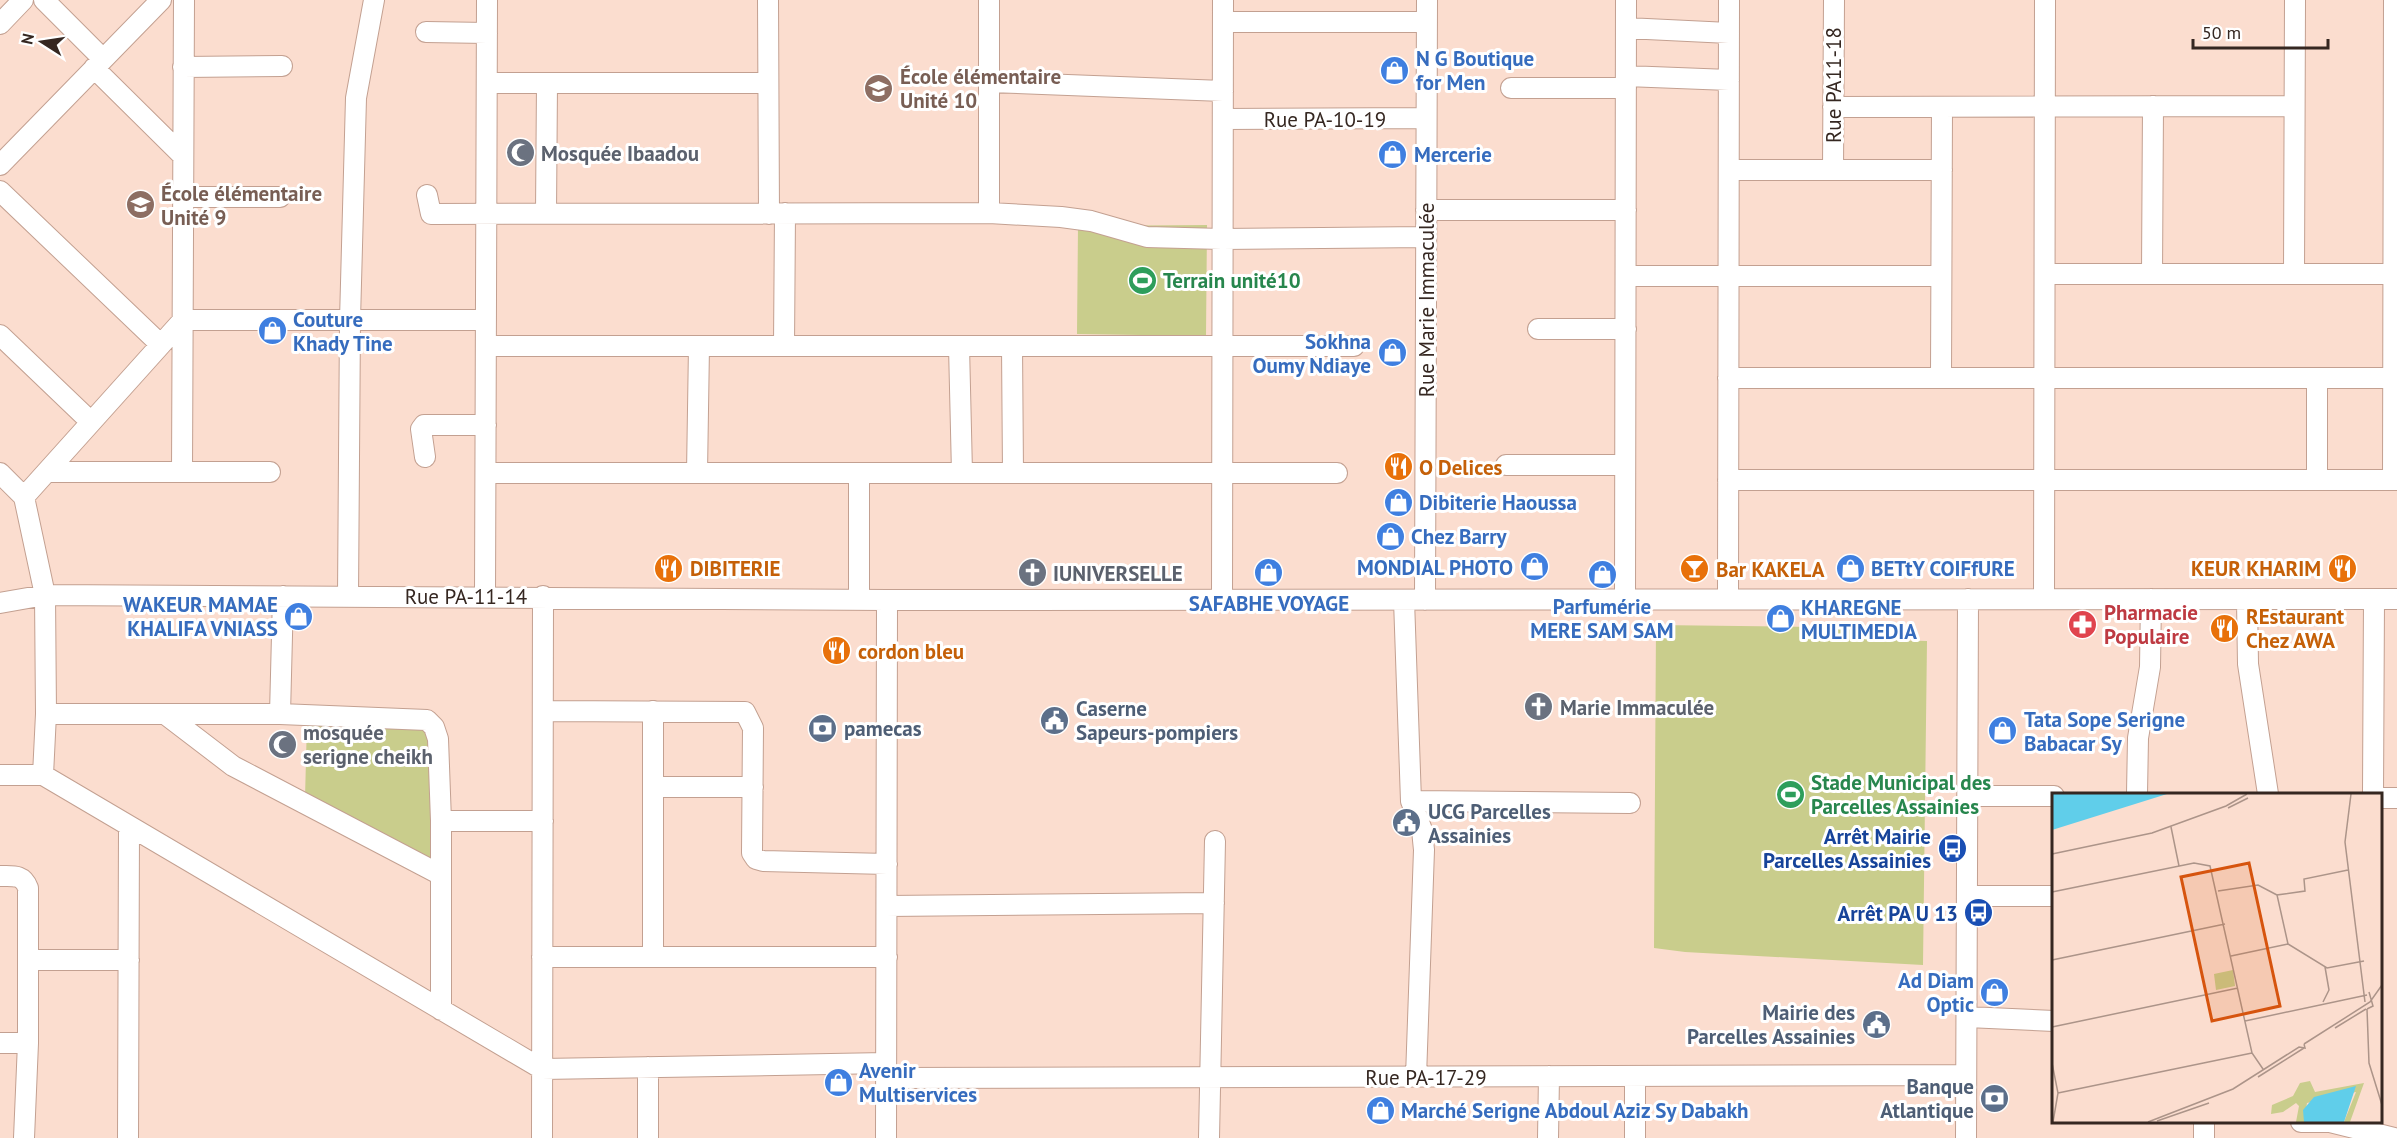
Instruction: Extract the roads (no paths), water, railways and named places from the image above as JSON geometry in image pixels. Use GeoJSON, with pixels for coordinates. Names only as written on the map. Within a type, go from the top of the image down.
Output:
{"type":"FeatureCollection","features":[{"type":"Feature","properties":{"kind":"street"},"geometry":{"type":"LineString","coordinates":[[0,24],[23,0]]}},
{"type":"Feature","properties":{"kind":"street"},"geometry":{"type":"LineString","coordinates":[[44,0],[98,64],[183,156]]}},
{"type":"Feature","properties":{"kind":"street"},"geometry":{"type":"LineString","coordinates":[[0,165],[161,0]]}},
{"type":"Feature","properties":{"kind":"street"},"geometry":{"type":"LineString","coordinates":[[182,472],[184,0]]}},
{"type":"Feature","properties":{"kind":"street"},"geometry":{"type":"LineString","coordinates":[[348,596],[350,320],[356,98],[374,0]]}},
{"type":"Feature","properties":{"kind":"street"},"geometry":{"type":"LineString","coordinates":[[485,596],[487,0]]}},
{"type":"Feature","properties":{"kind":"street"},"geometry":{"type":"LineString","coordinates":[[768,0],[768,83],[784,346]]}},
{"type":"Feature","properties":{"kind":"street"},"geometry":{"type":"LineString","coordinates":[[989,0],[989,213]]}},
{"type":"Feature","properties":{"kind":"street"},"geometry":{"type":"LineString","coordinates":[[1222,600],[1223,0]]}},
{"type":"Feature","properties":{"kind":"street","name":"Rue Marie Immaculée"},"geometry":{"type":"LineString","coordinates":[[1425,600],[1427,0]]}},
{"type":"Feature","properties":{"kind":"street"},"geometry":{"type":"LineString","coordinates":[[1625,600],[1626,0]]}},
{"type":"Feature","properties":{"kind":"street"},"geometry":{"type":"LineString","coordinates":[[1728,599],[1729,0]]}},
{"type":"Feature","properties":{"kind":"street","name":"Rue PA11-18"},"geometry":{"type":"LineString","coordinates":[[1833,170],[1834,0]]}},
{"type":"Feature","properties":{"kind":"street"},"geometry":{"type":"LineString","coordinates":[[2044,599],[2046,0]]}},
{"type":"Feature","properties":{"kind":"street"},"geometry":{"type":"LineString","coordinates":[[2294,274],[2295,0]]}},
{"type":"Feature","properties":{"kind":"street"},"geometry":{"type":"LineString","coordinates":[[1728,480],[2395,480],[2394,0]]}},
{"type":"Feature","properties":{"kind":"street"},"geometry":{"type":"LineString","coordinates":[[1223,22],[1427,22]]}},
{"type":"Feature","properties":{"kind":"street"},"geometry":{"type":"LineString","coordinates":[[1626,28],[1729,33]]}},
{"type":"Feature","properties":{"kind":"street"},"geometry":{"type":"LineString","coordinates":[[426,32],[487,33]]}},
{"type":"Feature","properties":{"kind":"street"},"geometry":{"type":"LineString","coordinates":[[183,66],[282,66]]}},
{"type":"Feature","properties":{"kind":"street"},"geometry":{"type":"LineString","coordinates":[[1511,88],[1729,80]]}},
{"type":"Feature","properties":{"kind":"street"},"geometry":{"type":"LineString","coordinates":[[989,82],[1223,91]]}},
{"type":"Feature","properties":{"kind":"street"},"geometry":{"type":"LineString","coordinates":[[487,83],[768,83]]}},
{"type":"Feature","properties":{"kind":"street"},"geometry":{"type":"LineString","coordinates":[[546,213],[547,83]]}},
{"type":"Feature","properties":{"kind":"street"},"geometry":{"type":"LineString","coordinates":[[1833,106],[2294,106]]}},
{"type":"Feature","properties":{"kind":"street"},"geometry":{"type":"LineString","coordinates":[[2152,274],[2153,106]]}},
{"type":"Feature","properties":{"kind":"street"},"geometry":{"type":"LineString","coordinates":[[1941,107],[1941,378]]}},
{"type":"Feature","properties":{"kind":"street","name":"Rue PA-10-19"},"geometry":{"type":"LineString","coordinates":[[1223,119],[1426,118]]}},
{"type":"Feature","properties":{"kind":"street"},"geometry":{"type":"LineString","coordinates":[[1729,170],[1941,170]]}},
{"type":"Feature","properties":{"kind":"street"},"geometry":{"type":"LineString","coordinates":[[0,191],[160,344]]}},
{"type":"Feature","properties":{"kind":"street"},"geometry":{"type":"LineString","coordinates":[[427,195],[431,214],[989,213],[1081,220],[1147,237],[1222,239],[1426,237]]}},
{"type":"Feature","properties":{"kind":"street"},"geometry":{"type":"LineString","coordinates":[[183,197],[280,197]]}},
{"type":"Feature","properties":{"kind":"street"},"geometry":{"type":"LineString","coordinates":[[1426,210],[1626,210]]}},
{"type":"Feature","properties":{"kind":"street"},"geometry":{"type":"LineString","coordinates":[[2045,274],[2393,274]]}},
{"type":"Feature","properties":{"kind":"street"},"geometry":{"type":"LineString","coordinates":[[1626,276],[1941,276]]}},
{"type":"Feature","properties":{"kind":"street"},"geometry":{"type":"LineString","coordinates":[[24,497],[183,320],[486,320]]}},
{"type":"Feature","properties":{"kind":"street"},"geometry":{"type":"LineString","coordinates":[[1538,329],[1626,329]]}},
{"type":"Feature","properties":{"kind":"street"},"geometry":{"type":"LineString","coordinates":[[0,335],[91,422]]}},
{"type":"Feature","properties":{"kind":"street"},"geometry":{"type":"LineString","coordinates":[[486,346],[1354,346]]}},
{"type":"Feature","properties":{"kind":"street"},"geometry":{"type":"LineString","coordinates":[[697,473],[699,346]]}},
{"type":"Feature","properties":{"kind":"street"},"geometry":{"type":"LineString","coordinates":[[959,346],[962,473]]}},
{"type":"Feature","properties":{"kind":"street"},"geometry":{"type":"LineString","coordinates":[[1012,346],[1013,473]]}},
{"type":"Feature","properties":{"kind":"street"},"geometry":{"type":"LineString","coordinates":[[1728,378],[2393,378]]}},
{"type":"Feature","properties":{"kind":"street"},"geometry":{"type":"LineString","coordinates":[[2317,378],[2317,480]]}},
{"type":"Feature","properties":{"kind":"street"},"geometry":{"type":"LineString","coordinates":[[424,457],[421,429],[424,425],[486,426]]}},
{"type":"Feature","properties":{"kind":"street"},"geometry":{"type":"LineString","coordinates":[[1506,465],[1625,465]]}},
{"type":"Feature","properties":{"kind":"street"},"geometry":{"type":"LineString","coordinates":[[48,472],[270,472]]}},
{"type":"Feature","properties":{"kind":"street"},"geometry":{"type":"LineString","coordinates":[[0,473],[24,497],[45,595],[46,714],[43,775]]}},
{"type":"Feature","properties":{"kind":"street"},"geometry":{"type":"LineString","coordinates":[[486,473],[1337,473]]}},
{"type":"Feature","properties":{"kind":"street"},"geometry":{"type":"LineString","coordinates":[[859,473],[859,598]]}},
{"type":"Feature","properties":{"kind":"street","name":"Rue PA-11-14"},"geometry":{"type":"LineString","coordinates":[[0,603],[45,595],[543,596],[887,600],[2397,599]]}},
{"type":"Feature","properties":{"kind":"street"},"geometry":{"type":"LineString","coordinates":[[280,714],[283,596]]}},
{"type":"Feature","properties":{"kind":"street"},"geometry":{"type":"LineString","coordinates":[[542,1138],[543,596]]}},
{"type":"Feature","properties":{"kind":"street"},"geometry":{"type":"LineString","coordinates":[[1966,1138],[1968,599]]}},
{"type":"Feature","properties":{"kind":"street"},"geometry":{"type":"LineString","coordinates":[[2137,793],[2138,738],[2150,667],[2151,599]]}},
{"type":"Feature","properties":{"kind":"street"},"geometry":{"type":"LineString","coordinates":[[2373,793],[2374,599]]}},
{"type":"Feature","properties":{"kind":"street"},"geometry":{"type":"LineString","coordinates":[[886,1138],[887,600]]}},
{"type":"Feature","properties":{"kind":"street"},"geometry":{"type":"LineString","coordinates":[[1404,600],[1411,801],[1422,830],[1424,850],[1416,1077]]}},
{"type":"Feature","properties":{"kind":"street"},"geometry":{"type":"LineString","coordinates":[[2247,600],[2248,664],[2268,793]]}},
{"type":"Feature","properties":{"kind":"street"},"geometry":{"type":"LineString","coordinates":[[543,711],[745,712],[753,728],[752,853],[756,859],[887,864]]}},
{"type":"Feature","properties":{"kind":"street"},"geometry":{"type":"LineString","coordinates":[[653,711],[653,957]]}},
{"type":"Feature","properties":{"kind":"street"},"geometry":{"type":"LineString","coordinates":[[46,714],[280,714],[427,720],[434,727],[438,739],[441,821],[441,1010]]}},
{"type":"Feature","properties":{"kind":"street"},"geometry":{"type":"LineString","coordinates":[[165,714],[233,766],[441,875]]}},
{"type":"Feature","properties":{"kind":"street"},"geometry":{"type":"LineString","coordinates":[[0,775],[43,775],[542,1069]]}},
{"type":"Feature","properties":{"kind":"street"},"geometry":{"type":"LineString","coordinates":[[653,787],[753,787]]}},
{"type":"Feature","properties":{"kind":"street"},"geometry":{"type":"LineString","coordinates":[[1968,796],[2052,796]]}},
{"type":"Feature","properties":{"kind":"street"},"geometry":{"type":"LineString","coordinates":[[1411,801],[1630,803]]}},
{"type":"Feature","properties":{"kind":"street"},"geometry":{"type":"LineString","coordinates":[[441,821],[543,821]]}},
{"type":"Feature","properties":{"kind":"street"},"geometry":{"type":"LineString","coordinates":[[128,1138],[129,826]]}},
{"type":"Feature","properties":{"kind":"street"},"geometry":{"type":"LineString","coordinates":[[1209,1138],[1215,841]]}},
{"type":"Feature","properties":{"kind":"street"},"geometry":{"type":"LineString","coordinates":[[0,876],[20,876],[25,880],[28,888],[24,1138]]}},
{"type":"Feature","properties":{"kind":"street"},"geometry":{"type":"LineString","coordinates":[[1967,896],[2052,896]]}},
{"type":"Feature","properties":{"kind":"street"},"geometry":{"type":"LineString","coordinates":[[887,906],[1214,903]]}},
{"type":"Feature","properties":{"kind":"street"},"geometry":{"type":"LineString","coordinates":[[542,957],[887,957]]}},
{"type":"Feature","properties":{"kind":"street"},"geometry":{"type":"LineString","coordinates":[[28,960],[129,960]]}},
{"type":"Feature","properties":{"kind":"street"},"geometry":{"type":"LineString","coordinates":[[1967,1017],[2052,1021]]}},
{"type":"Feature","properties":{"kind":"street"},"geometry":{"type":"LineString","coordinates":[[0,1043],[27,1043]]}},
{"type":"Feature","properties":{"kind":"street"},"geometry":{"type":"LineString","coordinates":[[648,1067],[648,1138]]}},
{"type":"Feature","properties":{"kind":"street","name":"Rue PA-17-29"},"geometry":{"type":"LineString","coordinates":[[542,1069],[648,1067],[1210,1077],[1966,1075]]}},
{"type":"Feature","properties":{"kind":"street"},"geometry":{"type":"LineString","coordinates":[[1548,1138],[1549,1076]]}},
{"type":"Feature","properties":{"kind":"street"},"geometry":{"type":"LineString","coordinates":[[1635,1076],[1635,1138]]}},
{"type":"Feature","properties":{"kind":"street"},"geometry":{"type":"LineString","coordinates":[[2334,1123],[2394,1138]]}},
{"type":"Feature","properties":{"kind":"place","name":"N G Boutique for Men"},"geometry":{"type":"Point","coordinates":[1395,70]}},
{"type":"Feature","properties":{"kind":"place","name":"École élémentaire Unité 10"},"geometry":{"type":"Point","coordinates":[879,88]}},
{"type":"Feature","properties":{"kind":"place","name":"Mosquée Ibaadou"},"geometry":{"type":"Point","coordinates":[520,153]}},
{"type":"Feature","properties":{"kind":"place","name":"Mercerie"},"geometry":{"type":"Point","coordinates":[1393,154]}},
{"type":"Feature","properties":{"kind":"place","name":"École élémentaire Unité 9"},"geometry":{"type":"Point","coordinates":[140,205]}},
{"type":"Feature","properties":{"kind":"place","name":"Terrain unité10"},"geometry":{"type":"Point","coordinates":[1142,280]}},
{"type":"Feature","properties":{"kind":"place","name":"Couture Khady Tine"},"geometry":{"type":"Point","coordinates":[272,331]}},
{"type":"Feature","properties":{"kind":"place","name":"Sokhna Oumy Ndiaye"},"geometry":{"type":"Point","coordinates":[1392,353]}},
{"type":"Feature","properties":{"kind":"place","name":"O Delices"},"geometry":{"type":"Point","coordinates":[1398,467]}},
{"type":"Feature","properties":{"kind":"place","name":"Dibiterie Haoussa"},"geometry":{"type":"Point","coordinates":[1398,502]}},
{"type":"Feature","properties":{"kind":"place","name":"Chez Barry"},"geometry":{"type":"Point","coordinates":[1390,536]}},
{"type":"Feature","properties":{"kind":"place","name":"MONDIAL PHOTO"},"geometry":{"type":"Point","coordinates":[1534,567]}},
{"type":"Feature","properties":{"kind":"place","name":"DIBITERIE"},"geometry":{"type":"Point","coordinates":[669,568]}},
{"type":"Feature","properties":{"kind":"place","name":"BETtY COIFfURE"},"geometry":{"type":"Point","coordinates":[1850,568]}},
{"type":"Feature","properties":{"kind":"place","name":"KEUR KHARIM"},"geometry":{"type":"Point","coordinates":[2342,568]}},
{"type":"Feature","properties":{"kind":"place","name":"Bar KAKELA"},"geometry":{"type":"Point","coordinates":[1695,569]}},
{"type":"Feature","properties":{"kind":"place","name":"SAFABHE VOYAGE"},"geometry":{"type":"Point","coordinates":[1269,572]}},
{"type":"Feature","properties":{"kind":"place","name":"IUNIVERSELLE"},"geometry":{"type":"Point","coordinates":[1032,573]}},
{"type":"Feature","properties":{"kind":"place","name":"Parfumérie MERE SAM SAM"},"geometry":{"type":"Point","coordinates":[1602,575]}},
{"type":"Feature","properties":{"kind":"place","name":"WAKEUR MAMAE KHALIFA VNIASS"},"geometry":{"type":"Point","coordinates":[299,616]}},
{"type":"Feature","properties":{"kind":"place","name":"KHAREGNE MULTIMEDIA"},"geometry":{"type":"Point","coordinates":[1780,619]}},
{"type":"Feature","properties":{"kind":"place","name":"Pharmacie Populaire"},"geometry":{"type":"Point","coordinates":[2083,624]}},
{"type":"Feature","properties":{"kind":"place","name":"REstaurant Chez AWA"},"geometry":{"type":"Point","coordinates":[2225,628]}},
{"type":"Feature","properties":{"kind":"place","name":"cordon bleu"},"geometry":{"type":"Point","coordinates":[837,651]}},
{"type":"Feature","properties":{"kind":"place","name":"Marie Immaculée"},"geometry":{"type":"Point","coordinates":[1539,707]}},
{"type":"Feature","properties":{"kind":"place","name":"Caserne Sapeurs-pompiers"},"geometry":{"type":"Point","coordinates":[1055,720]}},
{"type":"Feature","properties":{"kind":"place","name":"pamecas"},"geometry":{"type":"Point","coordinates":[823,728]}},
{"type":"Feature","properties":{"kind":"place","name":"Tata Sope Serigne Babacar Sy"},"geometry":{"type":"Point","coordinates":[2003,731]}},
{"type":"Feature","properties":{"kind":"place","name":"mosquée serigne cheikh"},"geometry":{"type":"Point","coordinates":[282,744]}},
{"type":"Feature","properties":{"kind":"place","name":"Stade Municipal des Parcelles Assainies"},"geometry":{"type":"Point","coordinates":[1790,794]}},
{"type":"Feature","properties":{"kind":"place","name":"UCG Parcelles Assainies"},"geometry":{"type":"Point","coordinates":[1407,823]}},
{"type":"Feature","properties":{"kind":"place","name":"Arrêt Mairie Parcelles Assainies"},"geometry":{"type":"Point","coordinates":[1952,848]}},
{"type":"Feature","properties":{"kind":"place","name":"Arrêt PA U 13"},"geometry":{"type":"Point","coordinates":[1979,913]}},
{"type":"Feature","properties":{"kind":"place","name":"Ad Diam Optic"},"geometry":{"type":"Point","coordinates":[1995,992]}},
{"type":"Feature","properties":{"kind":"place","name":"Mairie des Parcelles Assainies"},"geometry":{"type":"Point","coordinates":[1876,1024]}},
{"type":"Feature","properties":{"kind":"place","name":"Avenir Multiservices"},"geometry":{"type":"Point","coordinates":[838,1082]}},
{"type":"Feature","properties":{"kind":"place","name":"Banque Atlantique"},"geometry":{"type":"Point","coordinates":[1995,1098]}},
{"type":"Feature","properties":{"kind":"place","name":"Marché Serigne Abdoul Aziz Sy Dabakh"},"geometry":{"type":"Point","coordinates":[1380,1110]}}]}
